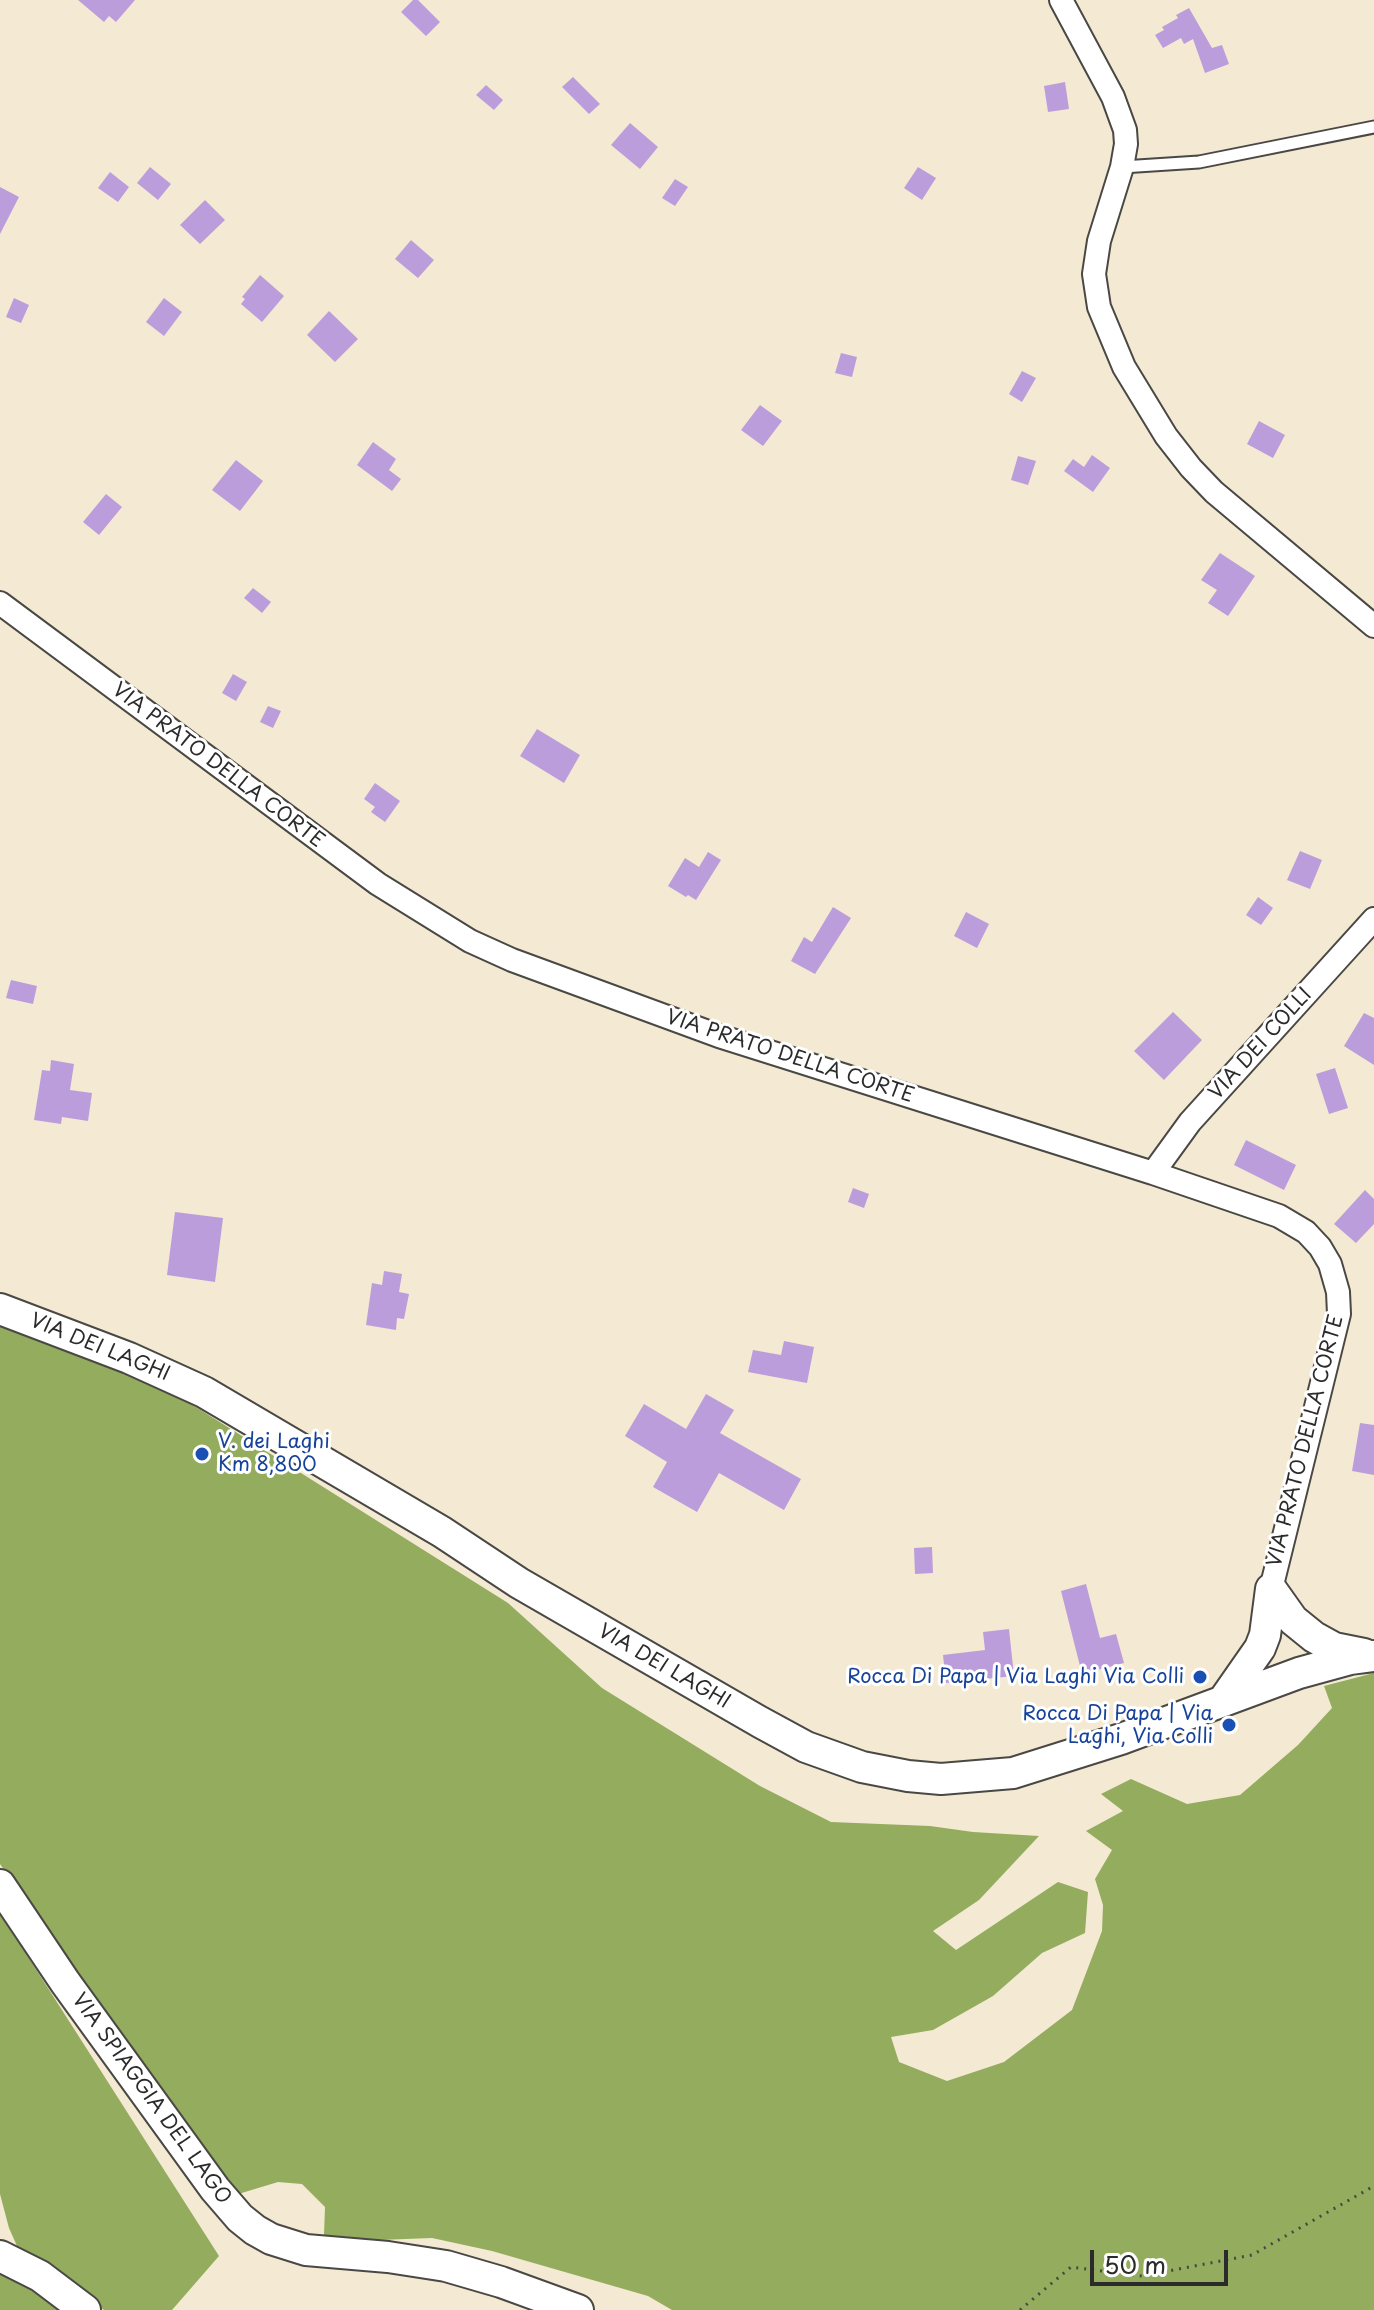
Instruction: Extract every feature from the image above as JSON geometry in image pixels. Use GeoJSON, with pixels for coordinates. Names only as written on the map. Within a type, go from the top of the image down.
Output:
{"type":"FeatureCollection","features":[{"type":"Feature","properties":{"kind":"main road","name":"VIA DEI LAGHI"},"geometry":{"type":"LineString","coordinates":[[0,1309],[142,1363],[204,1392],[442,1532],[519,1583],[605,1633],[793,1741],[849,1763],[929,1778],[1003,1775],[1121,1739],[1299,1673],[1374,1656]]}},
{"type":"Feature","properties":{"kind":"main road"},"geometry":{"type":"LineString","coordinates":[[1271,1589],[1300,1627],[1334,1648],[1374,1656]]}},
{"type":"Feature","properties":{"kind":"main road"},"geometry":{"type":"LineString","coordinates":[[1223,1701],[1253,1660],[1265,1635],[1271,1589]]}},
{"type":"Feature","properties":{"kind":"main road"},"geometry":{"type":"LineString","coordinates":[[1265,1635],[1280,1657],[1299,1673],[1305,1650],[1300,1627]]}},
{"type":"Feature","properties":{"kind":"main road","name":"VIA SPIAGGIA DEL LAGO"},"geometry":{"type":"LineString","coordinates":[[0,1885],[215,2189],[255,2230],[281,2243],[306,2250],[446,2266],[578,2310]]}},
{"type":"Feature","properties":{"kind":"main road"},"geometry":{"type":"LineString","coordinates":[[0,2256],[51,2283],[85,2310]]}},
{"type":"Feature","properties":{"kind":"street"},"geometry":{"type":"LineString","coordinates":[[1061,0],[1117,106],[1126,136],[1122,167],[1099,241],[1094,274],[1103,319],[1131,380],[1181,455],[1226,505],[1374,626]]}},
{"type":"Feature","properties":{"kind":"street","name":"VIA PRATO DELLA CORTE"},"geometry":{"type":"LineString","coordinates":[[0,603],[378,884],[470,941],[523,964],[719,1036],[1153,1173],[1279,1216],[1298,1226],[1320,1247],[1336,1280],[1340,1303],[1271,1589]]}},
{"type":"Feature","properties":{"kind":"street","name":"VIA DEI COLLI"},"geometry":{"type":"LineString","coordinates":[[1153,1173],[1190,1122],[1374,919]]}},
{"type":"Feature","properties":{"kind":"lane"},"geometry":{"type":"LineString","coordinates":[[1122,167],[1199,162],[1374,127]]}},
{"type":"Feature","properties":{"kind":"path"},"geometry":{"type":"LineString","coordinates":[[1020,2310],[1071,2267],[1142,2276],[1252,2255],[1374,2186]]}},
{"type":"Feature","properties":{"kind":"green space"},"geometry":{"type":"Polygon","coordinates":[[[0,1322],[156,1382],[508,1603],[602,1688],[760,1786],[831,1822],[930,1826],[1039,1836],[979,1900],[933,1931],[956,1950],[1058,1882],[1088,1892],[1085,1933],[1042,1953],[993,1996],[933,2030],[891,2037],[899,2062],[947,2081],[1004,2062],[1072,2010],[1102,1931],[1103,1905],[1095,1879],[1112,1850],[1086,1831],[1123,1811],[1101,1794],[1131,1779],[1187,1804],[1240,1795],[1298,1745],[1332,1708],[1324,1686],[1374,1673],[1374,2310],[672,2310],[648,2296],[492,2251],[432,2238],[352,2241],[324,2235],[325,2207],[302,2184],[278,2182],[235,2195],[0,1864],[0,1322]]]}},
{"type":"Feature","properties":{"kind":"green space"},"geometry":{"type":"Polygon","coordinates":[[[0,1913],[219,2256],[172,2310],[104,2310],[17,2246],[9,2228],[0,2194],[0,1913]]]}},
{"type":"Feature","properties":{"kind":"green space"},"geometry":{"type":"Polygon","coordinates":[[[0,2266],[66,2310],[0,2310],[0,2266]]]}},
{"type":"Feature","properties":{"kind":"building"},"geometry":{"type":"Polygon","coordinates":[[[78,0],[135,0],[116,22],[109,16],[104,22],[78,0]]]}},
{"type":"Feature","properties":{"kind":"building"},"geometry":{"type":"Polygon","coordinates":[[[413,0],[418,0],[440,22],[426,36],[401,12],[413,0]]]}},
{"type":"Feature","properties":{"kind":"building"},"geometry":{"type":"Polygon","coordinates":[[[1189,8],[1212,48],[1222,45],[1229,64],[1205,73],[1193,39],[1184,44],[1181,38],[1163,48],[1155,35],[1178,18],[1176,15],[1189,8]]]}},
{"type":"Feature","properties":{"kind":"building"},"geometry":{"type":"Polygon","coordinates":[[[573,77],[600,104],[589,114],[562,87],[573,77]]]}},
{"type":"Feature","properties":{"kind":"building"},"geometry":{"type":"Polygon","coordinates":[[[1065,82],[1069,109],[1048,112],[1044,86],[1065,82]]]}},
{"type":"Feature","properties":{"kind":"building"},"geometry":{"type":"Polygon","coordinates":[[[486,85],[503,100],[494,110],[476,95],[486,85]]]}},
{"type":"Feature","properties":{"kind":"building"},"geometry":{"type":"Polygon","coordinates":[[[630,123],[658,147],[640,169],[611,145],[630,123]]]}},
{"type":"Feature","properties":{"kind":"building"},"geometry":{"type":"Polygon","coordinates":[[[150,167],[171,184],[158,200],[137,183],[150,167]]]}},
{"type":"Feature","properties":{"kind":"building"},"geometry":{"type":"Polygon","coordinates":[[[918,167],[936,178],[922,200],[904,188],[918,167]]]}},
{"type":"Feature","properties":{"kind":"building"},"geometry":{"type":"Polygon","coordinates":[[[110,172],[129,187],[118,202],[98,188],[110,172]]]}},
{"type":"Feature","properties":{"kind":"building"},"geometry":{"type":"Polygon","coordinates":[[[675,179],[688,187],[675,206],[662,198],[675,179]]]}},
{"type":"Feature","properties":{"kind":"building"},"geometry":{"type":"Polygon","coordinates":[[[0,187],[19,197],[0,234],[0,187]]]}},
{"type":"Feature","properties":{"kind":"building"},"geometry":{"type":"Polygon","coordinates":[[[205,200],[225,220],[200,244],[180,225],[205,200]]]}},
{"type":"Feature","properties":{"kind":"building"},"geometry":{"type":"Polygon","coordinates":[[[411,240],[434,260],[418,278],[395,259],[411,240]]]}},
{"type":"Feature","properties":{"kind":"building"},"geometry":{"type":"Polygon","coordinates":[[[260,275],[284,296],[262,322],[241,304],[245,299],[242,297],[260,275]]]}},
{"type":"Feature","properties":{"kind":"building"},"geometry":{"type":"Polygon","coordinates":[[[14,298],[29,305],[21,323],[6,317],[14,298]]]}},
{"type":"Feature","properties":{"kind":"building"},"geometry":{"type":"Polygon","coordinates":[[[164,298],[182,312],[164,336],[146,322],[164,298]]]}},
{"type":"Feature","properties":{"kind":"building"},"geometry":{"type":"Polygon","coordinates":[[[329,311],[358,339],[335,362],[307,335],[329,311]]]}},
{"type":"Feature","properties":{"kind":"building"},"geometry":{"type":"Polygon","coordinates":[[[841,353],[857,357],[852,377],[835,373],[841,353]]]}},
{"type":"Feature","properties":{"kind":"building"},"geometry":{"type":"Polygon","coordinates":[[[1022,371],[1036,378],[1022,402],[1009,394],[1022,371]]]}},
{"type":"Feature","properties":{"kind":"building"},"geometry":{"type":"Polygon","coordinates":[[[760,405],[782,421],[763,446],[741,430],[760,405]]]}},
{"type":"Feature","properties":{"kind":"building"},"geometry":{"type":"Polygon","coordinates":[[[1259,421],[1285,435],[1273,458],[1247,444],[1259,421]]]}},
{"type":"Feature","properties":{"kind":"building"},"geometry":{"type":"Polygon","coordinates":[[[373,442],[396,459],[389,470],[401,479],[392,491],[357,465],[373,442]]]}},
{"type":"Feature","properties":{"kind":"building"},"geometry":{"type":"Polygon","coordinates":[[[1092,455],[1110,468],[1093,492],[1064,471],[1073,459],[1084,467],[1092,455]]]}},
{"type":"Feature","properties":{"kind":"building"},"geometry":{"type":"Polygon","coordinates":[[[1018,456],[1036,461],[1028,485],[1011,480],[1018,456]]]}},
{"type":"Feature","properties":{"kind":"building"},"geometry":{"type":"Polygon","coordinates":[[[236,460],[263,481],[240,511],[212,490],[236,460]]]}},
{"type":"Feature","properties":{"kind":"building"},"geometry":{"type":"Polygon","coordinates":[[[106,494],[122,507],[99,535],[83,522],[106,494]]]}},
{"type":"Feature","properties":{"kind":"building"},"geometry":{"type":"Polygon","coordinates":[[[1220,553],[1255,576],[1228,616],[1208,603],[1217,590],[1201,580],[1220,553]]]}},
{"type":"Feature","properties":{"kind":"building"},"geometry":{"type":"Polygon","coordinates":[[[253,588],[271,602],[262,613],[244,598],[253,588]]]}},
{"type":"Feature","properties":{"kind":"building"},"geometry":{"type":"Polygon","coordinates":[[[233,674],[247,682],[236,701],[222,693],[233,674]]]}},
{"type":"Feature","properties":{"kind":"building"},"geometry":{"type":"Polygon","coordinates":[[[268,706],[281,711],[273,728],[260,722],[268,706]]]}},
{"type":"Feature","properties":{"kind":"building"},"geometry":{"type":"Polygon","coordinates":[[[537,729],[580,755],[564,783],[520,756],[537,729]]]}},
{"type":"Feature","properties":{"kind":"building"},"geometry":{"type":"Polygon","coordinates":[[[375,783],[400,801],[385,822],[371,812],[375,807],[364,799],[375,783]]]}},
{"type":"Feature","properties":{"kind":"building"},"geometry":{"type":"Polygon","coordinates":[[[1300,851],[1322,860],[1310,889],[1287,880],[1300,851]]]}},
{"type":"Feature","properties":{"kind":"building"},"geometry":{"type":"Polygon","coordinates":[[[708,852],[721,860],[696,900],[668,886],[685,858],[699,867],[708,852]]]}},
{"type":"Feature","properties":{"kind":"building"},"geometry":{"type":"Polygon","coordinates":[[[1258,897],[1273,908],[1261,925],[1246,915],[1258,897]]]}},
{"type":"Feature","properties":{"kind":"building"},"geometry":{"type":"Polygon","coordinates":[[[833,907],[851,918],[815,974],[791,961],[804,937],[812,942],[833,907]]]}},
{"type":"Feature","properties":{"kind":"building"},"geometry":{"type":"Polygon","coordinates":[[[966,912],[989,924],[977,948],[954,936],[966,912]]]}},
{"type":"Feature","properties":{"kind":"building"},"geometry":{"type":"Polygon","coordinates":[[[11,980],[37,986],[33,1004],[6,998],[11,980]]]}},
{"type":"Feature","properties":{"kind":"building"},"geometry":{"type":"Polygon","coordinates":[[[1173,1012],[1202,1040],[1164,1080],[1134,1051],[1173,1012]]]}},
{"type":"Feature","properties":{"kind":"building"},"geometry":{"type":"Polygon","coordinates":[[[1364,1013],[1374,1018],[1374,1065],[1344,1046],[1364,1013]]]}},
{"type":"Feature","properties":{"kind":"building"},"geometry":{"type":"Polygon","coordinates":[[[51,1060],[74,1064],[70,1090],[92,1093],[88,1121],[62,1117],[61,1124],[34,1120],[42,1070],[50,1071],[51,1060]]]}},
{"type":"Feature","properties":{"kind":"building"},"geometry":{"type":"Polygon","coordinates":[[[1335,1068],[1348,1108],[1329,1114],[1316,1074],[1335,1068]]]}},
{"type":"Feature","properties":{"kind":"building"},"geometry":{"type":"Polygon","coordinates":[[[1246,1140],[1296,1165],[1284,1190],[1234,1165],[1246,1140]]]}},
{"type":"Feature","properties":{"kind":"building"},"geometry":{"type":"Polygon","coordinates":[[[853,1188],[869,1194],[864,1208],[848,1202],[853,1188]]]}},
{"type":"Feature","properties":{"kind":"building"},"geometry":{"type":"Polygon","coordinates":[[[1365,1190],[1374,1199],[1374,1224],[1356,1243],[1334,1224],[1365,1190]]]}},
{"type":"Feature","properties":{"kind":"building"},"geometry":{"type":"Polygon","coordinates":[[[175,1212],[223,1218],[215,1282],[167,1275],[175,1212]]]}},
{"type":"Feature","properties":{"kind":"building"},"geometry":{"type":"Polygon","coordinates":[[[384,1271],[402,1274],[399,1292],[409,1294],[404,1319],[397,1318],[396,1330],[366,1325],[372,1283],[382,1285],[384,1271]]]}},
{"type":"Feature","properties":{"kind":"building"},"geometry":{"type":"Polygon","coordinates":[[[784,1341],[814,1347],[807,1383],[748,1372],[753,1350],[781,1355],[784,1341]]]}},
{"type":"Feature","properties":{"kind":"building"},"geometry":{"type":"Polygon","coordinates":[[[706,1394],[734,1410],[720,1433],[801,1479],[784,1510],[719,1473],[697,1512],[653,1487],[667,1462],[625,1436],[644,1404],[686,1429],[706,1394]]]}},
{"type":"Feature","properties":{"kind":"building"},"geometry":{"type":"Polygon","coordinates":[[[1360,1423],[1374,1425],[1374,1475],[1352,1471],[1360,1423]]]}},
{"type":"Feature","properties":{"kind":"building"},"geometry":{"type":"Polygon","coordinates":[[[932,1547],[933,1573],[915,1574],[914,1548],[932,1547]]]}},
{"type":"Feature","properties":{"kind":"building"},"geometry":{"type":"Polygon","coordinates":[[[1086,1584],[1100,1638],[1116,1634],[1124,1663],[1082,1674],[1061,1591],[1086,1584]]]}},
{"type":"Feature","properties":{"kind":"building"},"geometry":{"type":"Polygon","coordinates":[[[1009,1629],[1014,1676],[946,1683],[943,1655],[985,1650],[983,1632],[1009,1629]]]}},
{"type":"Feature","properties":{"kind":"place","name":"V. dei Laghi Km 8,800"},"geometry":{"type":"Point","coordinates":[202,1454]}},
{"type":"Feature","properties":{"kind":"place","name":"Rocca Di Papa | Via Laghi Via Colli"},"geometry":{"type":"Point","coordinates":[1200,1677]}},
{"type":"Feature","properties":{"kind":"place","name":"Rocca Di Papa | Via Laghi, Via Colli"},"geometry":{"type":"Point","coordinates":[1229,1725]}}]}
